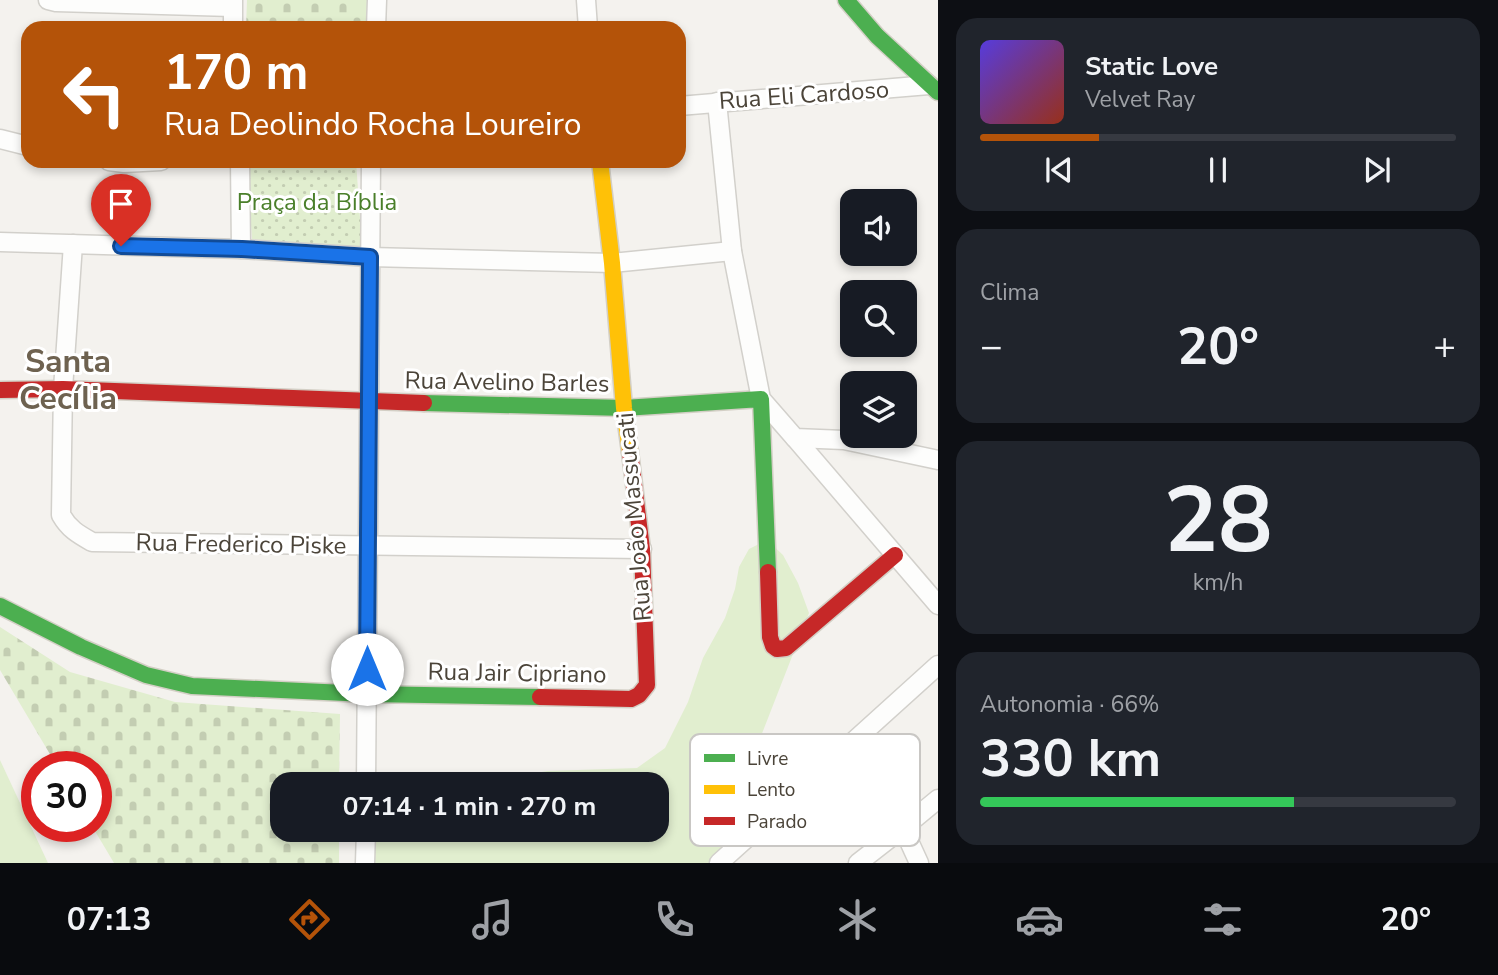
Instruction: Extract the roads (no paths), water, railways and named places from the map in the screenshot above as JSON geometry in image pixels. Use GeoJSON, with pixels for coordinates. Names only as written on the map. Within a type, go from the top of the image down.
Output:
{"type":"FeatureCollection","features":[{"type":"Feature","properties":{"kind":"street"},"geometry":{"type":"LineString","coordinates":[[48,0],[232,4]]}},
{"type":"Feature","properties":{"kind":"street"},"geometry":{"type":"LineString","coordinates":[[376,21],[377,0]]}},
{"type":"Feature","properties":{"kind":"street"},"geometry":{"type":"LineString","coordinates":[[586,0],[588,21]]}},
{"type":"Feature","properties":{"kind":"street"},"geometry":{"type":"LineString","coordinates":[[846,0],[877,36],[934,89]]}},
{"type":"Feature","properties":{"kind":"street","name":"Rua Eli Cardoso"},"geometry":{"type":"LineString","coordinates":[[686,105],[934,89]]}},
{"type":"Feature","properties":{"kind":"street"},"geometry":{"type":"LineString","coordinates":[[717,102],[732,251],[761,399],[769,637],[773,646],[777,649],[786,648],[895,555]]}},
{"type":"Feature","properties":{"kind":"street"},"geometry":{"type":"LineString","coordinates":[[0,139],[21,144]]}},
{"type":"Feature","properties":{"kind":"street"},"geometry":{"type":"LineString","coordinates":[[240,168],[242,249]]}},
{"type":"Feature","properties":{"kind":"street"},"geometry":{"type":"LineString","coordinates":[[366,772],[371,168]]}},
{"type":"Feature","properties":{"kind":"street","name":"Rua João Massucati"},"geometry":{"type":"LineString","coordinates":[[601,168],[624,408],[642,550],[647,685],[639,695],[631,699]]}},
{"type":"Feature","properties":{"kind":"street"},"geometry":{"type":"LineString","coordinates":[[0,242],[242,249],[370,257],[612,262],[732,251]]}},
{"type":"Feature","properties":{"kind":"street"},"geometry":{"type":"LineString","coordinates":[[63,389],[73,244]]}},
{"type":"Feature","properties":{"kind":"street","name":"Rua Avelino Barles"},"geometry":{"type":"LineString","coordinates":[[0,390],[63,389],[369,402],[624,408],[761,399]]}},
{"type":"Feature","properties":{"kind":"street","name":"Rua Frederico Piske"},"geometry":{"type":"LineString","coordinates":[[63,389],[61,515],[74,532],[92,542],[642,550]]}},
{"type":"Feature","properties":{"kind":"street"},"geometry":{"type":"LineString","coordinates":[[761,399],[938,606]]}},
{"type":"Feature","properties":{"kind":"street"},"geometry":{"type":"LineString","coordinates":[[795,438],[844,440],[938,460]]}},
{"type":"Feature","properties":{"kind":"street","name":"Rua Jair Cipriano"},"geometry":{"type":"LineString","coordinates":[[0,606],[81,647],[146,675],[192,686],[367,694],[631,699]]}},
{"type":"Feature","properties":{"kind":"street"},"geometry":{"type":"LineString","coordinates":[[861,734],[938,664]]}},
{"type":"Feature","properties":{"kind":"street"},"geometry":{"type":"LineString","coordinates":[[920,814],[938,799]]}},
{"type":"Feature","properties":{"kind":"street"},"geometry":{"type":"LineString","coordinates":[[365,863],[366,842]]}},
{"type":"Feature","properties":{"kind":"street"},"geometry":{"type":"LineString","coordinates":[[719,863],[738,846]]}},
{"type":"Feature","properties":{"kind":"street"},"geometry":{"type":"LineString","coordinates":[[858,863],[880,846]]}},
{"type":"Feature","properties":{"kind":"street"},"geometry":{"type":"LineString","coordinates":[[911,846],[919,863]]}},
{"type":"Feature","properties":{"kind":"district","name":"Santa Cecília"},"geometry":{"type":"Point","coordinates":[68,380]}},
{"type":"Feature","properties":{"kind":"park label","name":"Praça da Bíblia"},"geometry":{"type":"Point","coordinates":[317,202]}}]}
